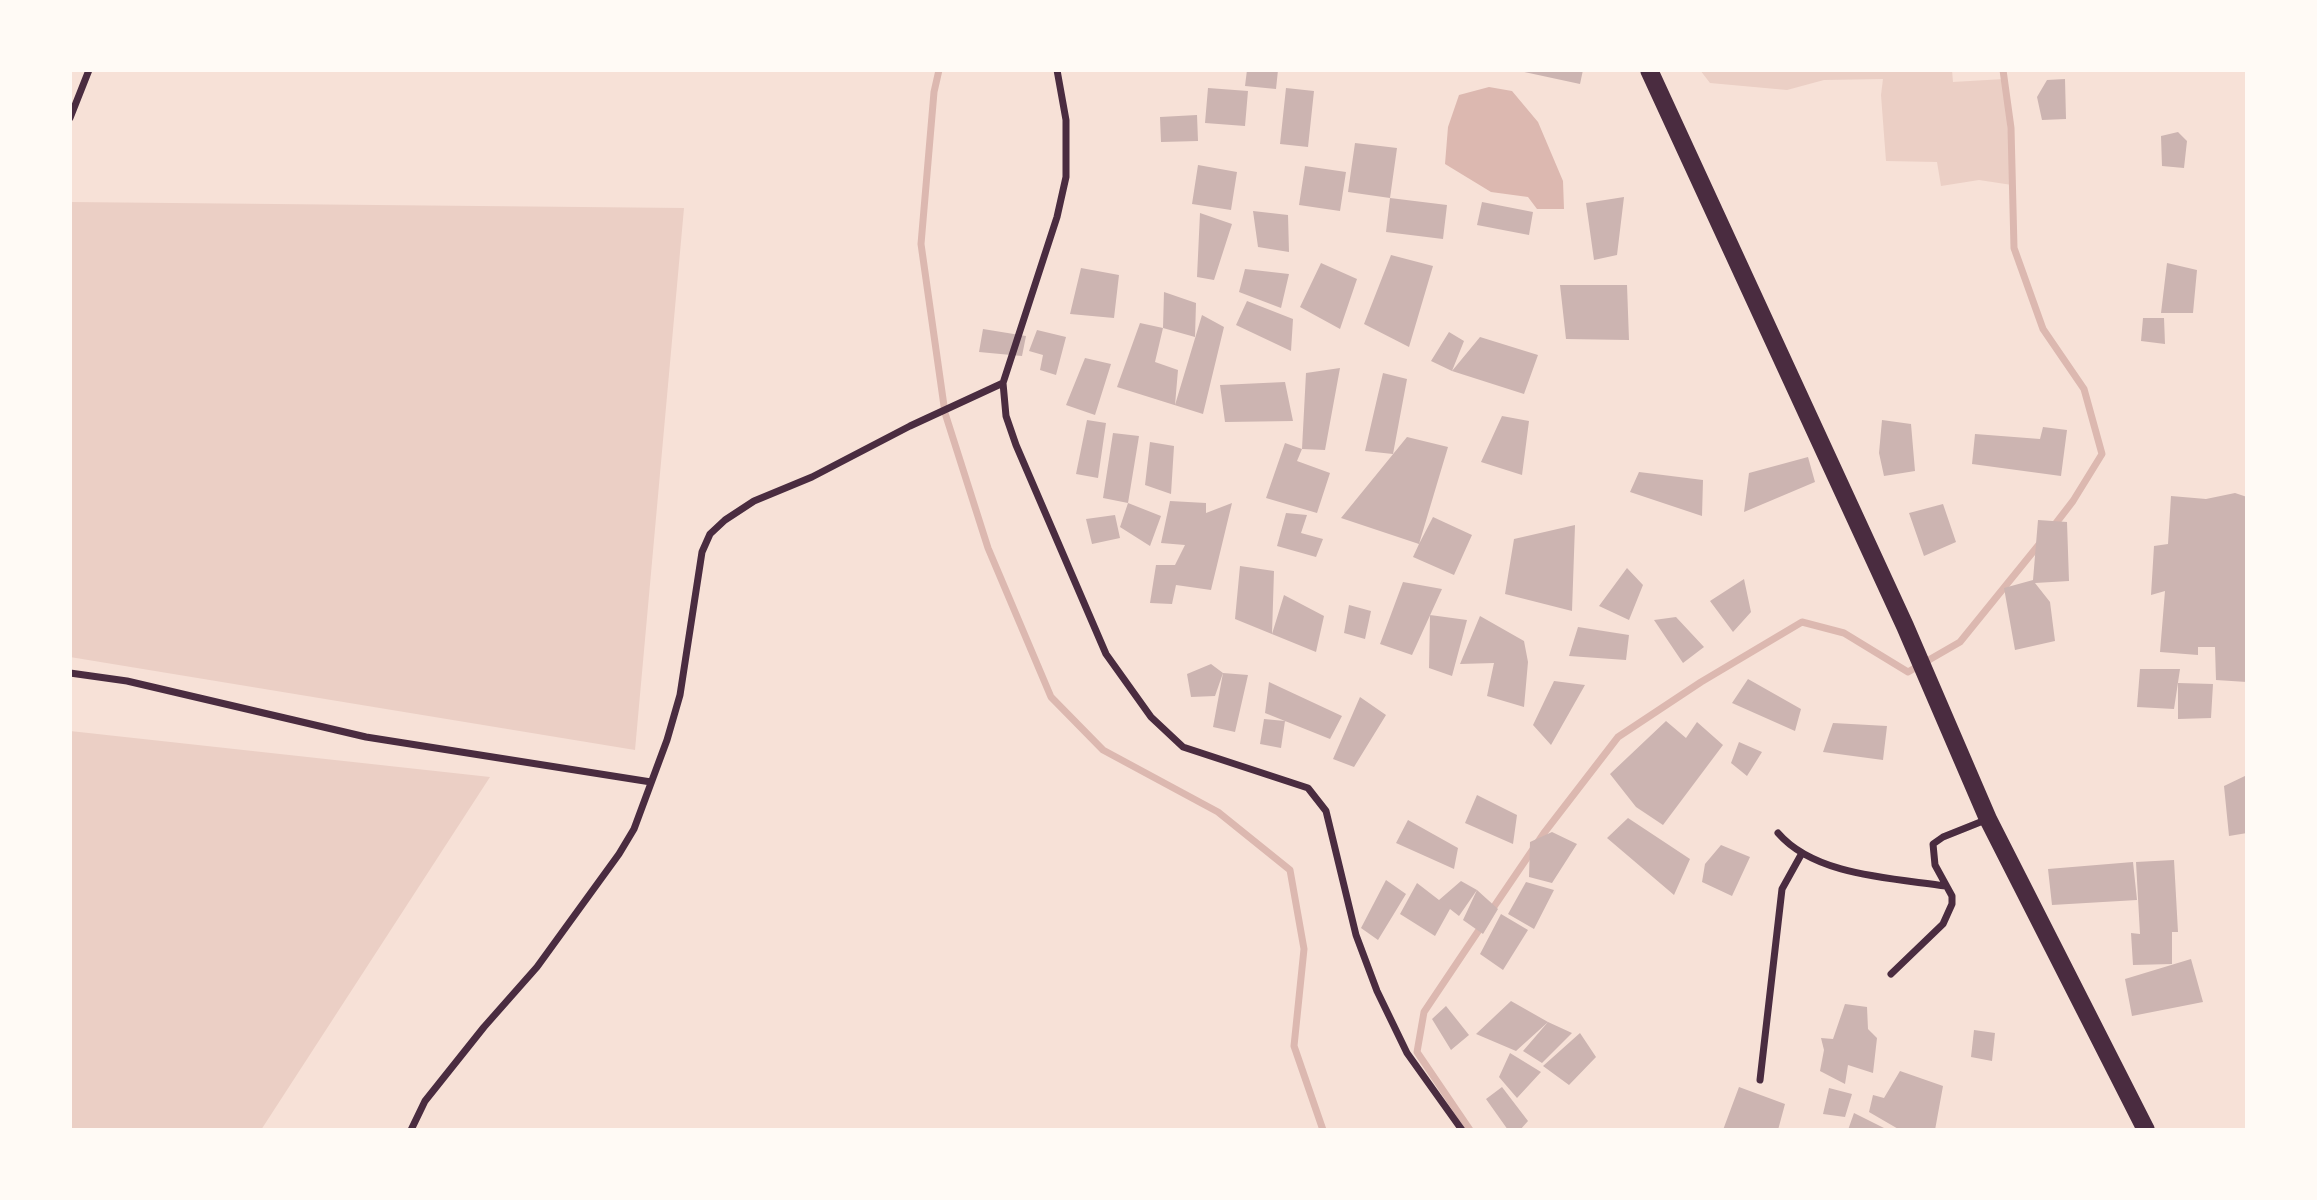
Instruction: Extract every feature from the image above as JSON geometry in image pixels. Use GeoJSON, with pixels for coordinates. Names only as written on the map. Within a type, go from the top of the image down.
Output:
{"type":"FeatureCollection","features":[{"type":"Feature","properties":{"kind":"main road"},"geometry":{"type":"LineString","coordinates":[[1649,70],[1905,626],[1988,819],[2146,1130]]}},
{"type":"Feature","properties":{"kind":"street"},"geometry":{"type":"LineString","coordinates":[[70,118],[89,70]]}},
{"type":"Feature","properties":{"kind":"street"},"geometry":{"type":"LineString","coordinates":[[1057,70],[1066,120],[1066,177],[1057,217],[1003,383],[1006,415],[1016,445],[1106,654],[1151,717],[1183,747],[1308,788],[1326,811],[1356,935],[1377,990],[1407,1053],[1462,1130]]}},
{"type":"Feature","properties":{"kind":"street"},"geometry":{"type":"LineString","coordinates":[[411,1130],[425,1101],[537,967],[619,854],[634,829],[667,740],[680,695],[702,552],[710,534],[725,520],[754,501],[811,477],[1003,383]]}},
{"type":"Feature","properties":{"kind":"street"},"geometry":{"type":"LineString","coordinates":[[70,673],[127,681],[366,737],[651,782]]}},
{"type":"Feature","properties":{"kind":"street"},"geometry":{"type":"LineString","coordinates":[[1891,974],[1943,924],[1952,904],[1952,896],[1935,865],[1933,844],[1943,837],[1988,819]]}},
{"type":"Feature","properties":{"kind":"street"},"geometry":{"type":"LineString","coordinates":[[1778,833],[1789,845],[1813,860],[1875,876],[1946,886]]}},
{"type":"Feature","properties":{"kind":"street"},"geometry":{"type":"LineString","coordinates":[[1760,1080],[1782,889],[1801,853]]}},
{"type":"Feature","properties":{"kind":"shaded area"},"geometry":{"type":"Polygon","coordinates":[[[1700,70],[1952,70],[1953,82],[2004,79],[2012,185],[1979,180],[1941,186],[1937,162],[1886,161],[1881,95],[1883,79],[1824,80],[1787,90],[1710,83],[1700,70]]]}},
{"type":"Feature","properties":{"kind":"shaded area"},"geometry":{"type":"Polygon","coordinates":[[[1489,87],[1512,91],[1538,122],[1563,181],[1564,209],[1537,209],[1528,197],[1491,192],[1445,164],[1448,127],[1459,95],[1489,87]]]}},
{"type":"Feature","properties":{"kind":"shaded area"},"geometry":{"type":"Polygon","coordinates":[[[70,202],[684,208],[635,750],[70,657],[70,202]]]}},
{"type":"Feature","properties":{"kind":"shaded area"},"geometry":{"type":"Polygon","coordinates":[[[70,731],[490,777],[261,1130],[70,1130],[70,731]]]}},
{"type":"Feature","properties":{"kind":"building"},"geometry":{"type":"Polygon","coordinates":[[[1247,70],[1278,70],[1276,89],[1245,86],[1247,70]]]}},
{"type":"Feature","properties":{"kind":"building"},"geometry":{"type":"Polygon","coordinates":[[[1515,70],[1583,70],[1580,84],[1515,70]]]}},
{"type":"Feature","properties":{"kind":"building"},"geometry":{"type":"Polygon","coordinates":[[[2065,79],[2066,119],[2042,120],[2037,97],[2047,80],[2065,79]]]}},
{"type":"Feature","properties":{"kind":"building"},"geometry":{"type":"Polygon","coordinates":[[[1208,88],[1248,91],[1245,126],[1205,123],[1208,88]]]}},
{"type":"Feature","properties":{"kind":"building"},"geometry":{"type":"Polygon","coordinates":[[[1286,88],[1314,91],[1308,147],[1280,144],[1286,88]]]}},
{"type":"Feature","properties":{"kind":"building"},"geometry":{"type":"Polygon","coordinates":[[[1197,115],[1198,141],[1161,142],[1160,117],[1197,115]]]}},
{"type":"Feature","properties":{"kind":"building"},"geometry":{"type":"Polygon","coordinates":[[[2178,132],[2187,141],[2184,168],[2162,166],[2161,136],[2178,132]]]}},
{"type":"Feature","properties":{"kind":"building"},"geometry":{"type":"Polygon","coordinates":[[[1355,143],[1397,148],[1390,198],[1348,192],[1355,143]]]}},
{"type":"Feature","properties":{"kind":"building"},"geometry":{"type":"Polygon","coordinates":[[[1198,165],[1237,172],[1231,210],[1192,204],[1198,165]]]}},
{"type":"Feature","properties":{"kind":"building"},"geometry":{"type":"Polygon","coordinates":[[[1305,166],[1346,172],[1340,211],[1299,205],[1305,166]]]}},
{"type":"Feature","properties":{"kind":"building"},"geometry":{"type":"Polygon","coordinates":[[[1624,197],[1617,255],[1594,260],[1586,203],[1624,197]]]}},
{"type":"Feature","properties":{"kind":"building"},"geometry":{"type":"Polygon","coordinates":[[[1390,198],[1447,205],[1443,239],[1386,232],[1390,198]]]}},
{"type":"Feature","properties":{"kind":"building"},"geometry":{"type":"Polygon","coordinates":[[[1482,202],[1533,212],[1529,235],[1477,225],[1482,202]]]}},
{"type":"Feature","properties":{"kind":"building"},"geometry":{"type":"Polygon","coordinates":[[[1253,211],[1288,215],[1289,252],[1258,247],[1253,211]]]}},
{"type":"Feature","properties":{"kind":"building"},"geometry":{"type":"Polygon","coordinates":[[[1200,213],[1232,224],[1214,280],[1197,277],[1200,213]]]}},
{"type":"Feature","properties":{"kind":"building"},"geometry":{"type":"Polygon","coordinates":[[[1391,255],[1433,266],[1409,347],[1364,324],[1391,255]]]}},
{"type":"Feature","properties":{"kind":"building"},"geometry":{"type":"Polygon","coordinates":[[[1321,263],[1357,279],[1340,329],[1300,307],[1321,263]]]}},
{"type":"Feature","properties":{"kind":"building"},"geometry":{"type":"Polygon","coordinates":[[[2167,263],[2197,270],[2193,313],[2161,313],[2167,263]]]}},
{"type":"Feature","properties":{"kind":"building"},"geometry":{"type":"Polygon","coordinates":[[[1081,268],[1119,275],[1114,318],[1070,314],[1081,268]]]}},
{"type":"Feature","properties":{"kind":"building"},"geometry":{"type":"Polygon","coordinates":[[[1245,269],[1289,274],[1281,308],[1239,292],[1245,269]]]}},
{"type":"Feature","properties":{"kind":"building"},"geometry":{"type":"Polygon","coordinates":[[[1560,285],[1627,285],[1629,340],[1566,339],[1560,285]]]}},
{"type":"Feature","properties":{"kind":"building"},"geometry":{"type":"Polygon","coordinates":[[[1164,292],[1196,303],[1195,337],[1163,328],[1164,292]]]}},
{"type":"Feature","properties":{"kind":"building"},"geometry":{"type":"Polygon","coordinates":[[[1247,301],[1293,319],[1291,351],[1236,325],[1247,301]]]}},
{"type":"Feature","properties":{"kind":"building"},"geometry":{"type":"Polygon","coordinates":[[[1202,315],[1224,327],[1203,414],[1117,387],[1140,323],[1163,328],[1155,362],[1178,370],[1175,405],[1202,315]]]}},
{"type":"Feature","properties":{"kind":"building"},"geometry":{"type":"Polygon","coordinates":[[[2143,318],[2164,318],[2165,344],[2141,341],[2143,318]]]}},
{"type":"Feature","properties":{"kind":"building"},"geometry":{"type":"Polygon","coordinates":[[[983,329],[1026,336],[1022,356],[979,352],[983,329]]]}},
{"type":"Feature","properties":{"kind":"building"},"geometry":{"type":"Polygon","coordinates":[[[1037,330],[1066,337],[1056,375],[1040,370],[1043,355],[1029,351],[1037,330]]]}},
{"type":"Feature","properties":{"kind":"building"},"geometry":{"type":"Polygon","coordinates":[[[1449,332],[1464,341],[1452,371],[1431,361],[1449,332]]]}},
{"type":"Feature","properties":{"kind":"building"},"geometry":{"type":"Polygon","coordinates":[[[1480,337],[1538,355],[1524,394],[1452,371],[1480,337]]]}},
{"type":"Feature","properties":{"kind":"building"},"geometry":{"type":"Polygon","coordinates":[[[1085,358],[1111,364],[1095,415],[1066,405],[1085,358]]]}},
{"type":"Feature","properties":{"kind":"building"},"geometry":{"type":"Polygon","coordinates":[[[1340,368],[1325,450],[1302,449],[1306,373],[1340,368]]]}},
{"type":"Feature","properties":{"kind":"building"},"geometry":{"type":"Polygon","coordinates":[[[1383,373],[1407,379],[1393,454],[1365,451],[1383,373]]]}},
{"type":"Feature","properties":{"kind":"building"},"geometry":{"type":"Polygon","coordinates":[[[1285,382],[1293,421],[1225,422],[1220,385],[1285,382]]]}},
{"type":"Feature","properties":{"kind":"building"},"geometry":{"type":"Polygon","coordinates":[[[1502,416],[1529,421],[1522,475],[1481,462],[1502,416]]]}},
{"type":"Feature","properties":{"kind":"building"},"geometry":{"type":"Polygon","coordinates":[[[1087,420],[1106,423],[1098,478],[1076,474],[1087,420]]]}},
{"type":"Feature","properties":{"kind":"building"},"geometry":{"type":"Polygon","coordinates":[[[1882,420],[1911,424],[1915,471],[1884,476],[1879,453],[1882,420]]]}},
{"type":"Feature","properties":{"kind":"building"},"geometry":{"type":"Polygon","coordinates":[[[2043,427],[2067,430],[2061,476],[1972,464],[1975,434],[2040,439],[2043,427]]]}},
{"type":"Feature","properties":{"kind":"building"},"geometry":{"type":"Polygon","coordinates":[[[1113,433],[1139,436],[1128,503],[1103,498],[1113,433]]]}},
{"type":"Feature","properties":{"kind":"building"},"geometry":{"type":"Polygon","coordinates":[[[1407,437],[1448,447],[1419,544],[1341,518],[1407,437]]]}},
{"type":"Feature","properties":{"kind":"building"},"geometry":{"type":"Polygon","coordinates":[[[1150,442],[1174,446],[1171,494],[1145,485],[1150,442]]]}},
{"type":"Feature","properties":{"kind":"building"},"geometry":{"type":"Polygon","coordinates":[[[1285,443],[1302,449],[1297,461],[1330,473],[1317,513],[1266,498],[1285,443]]]}},
{"type":"Feature","properties":{"kind":"building"},"geometry":{"type":"Polygon","coordinates":[[[1808,457],[1815,482],[1744,512],[1749,473],[1808,457]]]}},
{"type":"Feature","properties":{"kind":"building"},"geometry":{"type":"Polygon","coordinates":[[[1639,472],[1703,480],[1702,516],[1630,492],[1639,472]]]}},
{"type":"Feature","properties":{"kind":"building"},"geometry":{"type":"Polygon","coordinates":[[[2235,493],[2247,497],[2247,682],[2216,680],[2215,647],[2198,647],[2198,655],[2160,652],[2165,591],[2151,595],[2154,546],[2168,544],[2171,496],[2206,499],[2235,493]]]}},
{"type":"Feature","properties":{"kind":"building"},"geometry":{"type":"Polygon","coordinates":[[[1170,501],[1206,503],[1206,513],[1232,503],[1211,590],[1176,585],[1172,604],[1150,603],[1156,565],[1175,565],[1185,545],[1161,543],[1170,501]]]}},
{"type":"Feature","properties":{"kind":"building"},"geometry":{"type":"Polygon","coordinates":[[[1128,503],[1161,516],[1150,546],[1120,527],[1128,503]]]}},
{"type":"Feature","properties":{"kind":"building"},"geometry":{"type":"Polygon","coordinates":[[[1943,504],[1956,542],[1924,556],[1909,513],[1943,504]]]}},
{"type":"Feature","properties":{"kind":"building"},"geometry":{"type":"Polygon","coordinates":[[[1286,513],[1307,515],[1301,533],[1323,539],[1316,557],[1277,546],[1286,513]]]}},
{"type":"Feature","properties":{"kind":"building"},"geometry":{"type":"Polygon","coordinates":[[[1115,515],[1120,538],[1092,544],[1086,519],[1115,515]]]}},
{"type":"Feature","properties":{"kind":"building"},"geometry":{"type":"Polygon","coordinates":[[[1433,517],[1472,535],[1454,575],[1413,557],[1433,517]]]}},
{"type":"Feature","properties":{"kind":"building"},"geometry":{"type":"Polygon","coordinates":[[[2038,520],[2067,522],[2069,581],[2035,583],[2050,602],[2055,641],[2015,650],[2004,588],[2033,580],[2038,520]]]}},
{"type":"Feature","properties":{"kind":"building"},"geometry":{"type":"Polygon","coordinates":[[[1575,525],[1572,611],[1505,594],[1514,539],[1575,525]]]}},
{"type":"Feature","properties":{"kind":"building"},"geometry":{"type":"Polygon","coordinates":[[[1240,566],[1274,571],[1272,634],[1284,595],[1324,616],[1316,652],[1235,619],[1240,566]]]}},
{"type":"Feature","properties":{"kind":"building"},"geometry":{"type":"Polygon","coordinates":[[[1627,568],[1643,585],[1629,620],[1599,606],[1627,568]]]}},
{"type":"Feature","properties":{"kind":"building"},"geometry":{"type":"Polygon","coordinates":[[[1744,579],[1751,612],[1733,632],[1710,601],[1744,579]]]}},
{"type":"Feature","properties":{"kind":"building"},"geometry":{"type":"Polygon","coordinates":[[[1403,582],[1442,589],[1412,655],[1380,644],[1403,582]]]}},
{"type":"Feature","properties":{"kind":"building"},"geometry":{"type":"Polygon","coordinates":[[[1349,605],[1371,611],[1365,639],[1344,633],[1349,605]]]}},
{"type":"Feature","properties":{"kind":"building"},"geometry":{"type":"Polygon","coordinates":[[[1430,615],[1467,620],[1452,676],[1429,668],[1430,615]]]}},
{"type":"Feature","properties":{"kind":"building"},"geometry":{"type":"Polygon","coordinates":[[[1480,616],[1524,641],[1528,662],[1524,707],[1487,696],[1494,663],[1460,664],[1480,616]]]}},
{"type":"Feature","properties":{"kind":"building"},"geometry":{"type":"Polygon","coordinates":[[[1676,617],[1704,647],[1683,663],[1654,620],[1676,617]]]}},
{"type":"Feature","properties":{"kind":"building"},"geometry":{"type":"Polygon","coordinates":[[[1578,627],[1629,635],[1626,660],[1569,656],[1578,627]]]}},
{"type":"Feature","properties":{"kind":"building"},"geometry":{"type":"Polygon","coordinates":[[[1211,664],[1223,673],[1215,696],[1191,697],[1187,674],[1211,664]]]}},
{"type":"Feature","properties":{"kind":"building"},"geometry":{"type":"Polygon","coordinates":[[[2140,669],[2180,669],[2174,709],[2137,707],[2140,669]]]}},
{"type":"Feature","properties":{"kind":"building"},"geometry":{"type":"Polygon","coordinates":[[[1223,673],[1248,675],[1235,732],[1213,727],[1223,673]]]}},
{"type":"Feature","properties":{"kind":"building"},"geometry":{"type":"Polygon","coordinates":[[[1748,679],[1801,709],[1795,731],[1732,703],[1748,679]]]}},
{"type":"Feature","properties":{"kind":"building"},"geometry":{"type":"Polygon","coordinates":[[[1554,681],[1585,685],[1551,745],[1533,725],[1554,681]]]}},
{"type":"Feature","properties":{"kind":"building"},"geometry":{"type":"Polygon","coordinates":[[[1269,682],[1342,716],[1330,739],[1265,713],[1269,682]]]}},
{"type":"Feature","properties":{"kind":"building"},"geometry":{"type":"Polygon","coordinates":[[[2178,683],[2213,684],[2211,718],[2178,719],[2178,683]]]}},
{"type":"Feature","properties":{"kind":"building"},"geometry":{"type":"Polygon","coordinates":[[[1360,697],[1386,715],[1354,767],[1333,759],[1360,697]]]}},
{"type":"Feature","properties":{"kind":"building"},"geometry":{"type":"Polygon","coordinates":[[[1264,719],[1285,721],[1281,748],[1260,744],[1264,719]]]}},
{"type":"Feature","properties":{"kind":"building"},"geometry":{"type":"Polygon","coordinates":[[[1666,721],[1686,738],[1697,722],[1723,745],[1663,825],[1636,807],[1610,774],[1666,721]]]}},
{"type":"Feature","properties":{"kind":"building"},"geometry":{"type":"Polygon","coordinates":[[[1833,723],[1887,726],[1883,760],[1823,752],[1833,723]]]}},
{"type":"Feature","properties":{"kind":"building"},"geometry":{"type":"Polygon","coordinates":[[[1739,742],[1762,752],[1747,776],[1731,763],[1739,742]]]}},
{"type":"Feature","properties":{"kind":"building"},"geometry":{"type":"Polygon","coordinates":[[[2247,775],[2247,833],[2229,836],[2224,786],[2247,775]]]}},
{"type":"Feature","properties":{"kind":"building"},"geometry":{"type":"Polygon","coordinates":[[[1477,795],[1517,815],[1513,844],[1465,823],[1477,795]]]}},
{"type":"Feature","properties":{"kind":"building"},"geometry":{"type":"Polygon","coordinates":[[[1628,818],[1690,859],[1674,895],[1607,838],[1628,818]]]}},
{"type":"Feature","properties":{"kind":"building"},"geometry":{"type":"Polygon","coordinates":[[[1408,820],[1458,848],[1454,869],[1396,843],[1408,820]]]}},
{"type":"Feature","properties":{"kind":"building"},"geometry":{"type":"Polygon","coordinates":[[[1552,832],[1577,844],[1552,883],[1529,877],[1530,842],[1552,832]]]}},
{"type":"Feature","properties":{"kind":"building"},"geometry":{"type":"Polygon","coordinates":[[[1721,845],[1750,857],[1732,896],[1702,882],[1705,864],[1721,845]]]}},
{"type":"Feature","properties":{"kind":"building"},"geometry":{"type":"Polygon","coordinates":[[[2174,860],[2178,932],[2172,932],[2172,964],[2133,965],[2131,933],[2140,934],[2136,862],[2174,860]]]}},
{"type":"Feature","properties":{"kind":"building"},"geometry":{"type":"Polygon","coordinates":[[[2133,862],[2137,900],[2052,905],[2048,869],[2133,862]]]}},
{"type":"Feature","properties":{"kind":"building"},"geometry":{"type":"Polygon","coordinates":[[[1386,880],[1406,894],[1378,940],[1361,928],[1386,880]]]}},
{"type":"Feature","properties":{"kind":"building"},"geometry":{"type":"Polygon","coordinates":[[[1461,881],[1477,890],[1459,916],[1450,909],[1435,936],[1400,914],[1417,883],[1439,900],[1461,881]]]}},
{"type":"Feature","properties":{"kind":"building"},"geometry":{"type":"Polygon","coordinates":[[[1526,882],[1554,890],[1534,929],[1508,914],[1526,882]]]}},
{"type":"Feature","properties":{"kind":"building"},"geometry":{"type":"Polygon","coordinates":[[[1477,890],[1498,909],[1483,934],[1463,920],[1477,890]]]}},
{"type":"Feature","properties":{"kind":"building"},"geometry":{"type":"Polygon","coordinates":[[[1501,914],[1528,930],[1503,970],[1480,954],[1501,914]]]}},
{"type":"Feature","properties":{"kind":"building"},"geometry":{"type":"Polygon","coordinates":[[[2191,959],[2203,1002],[2132,1016],[2125,979],[2191,959]]]}},
{"type":"Feature","properties":{"kind":"building"},"geometry":{"type":"Polygon","coordinates":[[[1511,1001],[1548,1022],[1516,1051],[1476,1034],[1511,1001]]]}},
{"type":"Feature","properties":{"kind":"building"},"geometry":{"type":"Polygon","coordinates":[[[1845,1004],[1867,1007],[1868,1029],[1877,1038],[1873,1073],[1848,1065],[1845,1084],[1820,1071],[1824,1050],[1821,1038],[1833,1039],[1845,1004]]]}},
{"type":"Feature","properties":{"kind":"building"},"geometry":{"type":"Polygon","coordinates":[[[1446,1006],[1469,1035],[1451,1050],[1432,1019],[1446,1006]]]}},
{"type":"Feature","properties":{"kind":"building"},"geometry":{"type":"Polygon","coordinates":[[[1548,1022],[1572,1033],[1542,1063],[1523,1051],[1548,1022]]]}},
{"type":"Feature","properties":{"kind":"building"},"geometry":{"type":"Polygon","coordinates":[[[1974,1030],[1995,1033],[1992,1061],[1971,1057],[1974,1030]]]}},
{"type":"Feature","properties":{"kind":"building"},"geometry":{"type":"Polygon","coordinates":[[[1580,1033],[1596,1057],[1569,1085],[1543,1066],[1580,1033]]]}},
{"type":"Feature","properties":{"kind":"building"},"geometry":{"type":"Polygon","coordinates":[[[1510,1053],[1541,1072],[1517,1098],[1499,1077],[1510,1053]]]}},
{"type":"Feature","properties":{"kind":"building"},"geometry":{"type":"Polygon","coordinates":[[[1900,1071],[1943,1086],[1935,1130],[1900,1130],[1869,1112],[1873,1095],[1884,1098],[1900,1071]]]}},
{"type":"Feature","properties":{"kind":"building"},"geometry":{"type":"Polygon","coordinates":[[[1502,1087],[1528,1121],[1520,1130],[1508,1130],[1486,1099],[1502,1087]]]}},
{"type":"Feature","properties":{"kind":"building"},"geometry":{"type":"Polygon","coordinates":[[[1739,1087],[1785,1104],[1778,1130],[1723,1130],[1739,1087]]]}},
{"type":"Feature","properties":{"kind":"building"},"geometry":{"type":"Polygon","coordinates":[[[1829,1088],[1852,1094],[1845,1117],[1823,1114],[1829,1088]]]}},
{"type":"Feature","properties":{"kind":"building"},"geometry":{"type":"Polygon","coordinates":[[[1854,1113],[1888,1130],[1848,1130],[1854,1113]]]}},
{"type":"Feature","properties":{"kind":"waterway"},"geometry":{"type":"LineString","coordinates":[[939,70],[934,92],[921,244],[945,413],[988,548],[1051,697],[1103,750],[1218,812],[1290,870],[1304,949],[1294,1046],[1323,1130]]}},
{"type":"Feature","properties":{"kind":"waterway"},"geometry":{"type":"LineString","coordinates":[[2003,70],[2011,128],[2014,248],[2043,329],[2084,389],[2102,454],[2073,501],[2053,527]]}},
{"type":"Feature","properties":{"kind":"waterway"},"geometry":{"type":"LineString","coordinates":[[1491,911],[1544,833],[1618,737],[1701,682],[1802,622],[1844,633],[1908,672],[1960,642],[2041,542]]}},
{"type":"Feature","properties":{"kind":"waterway"},"geometry":{"type":"LineString","coordinates":[[1470,1130],[1417,1052],[1424,1012],[1483,924]]}}]}
